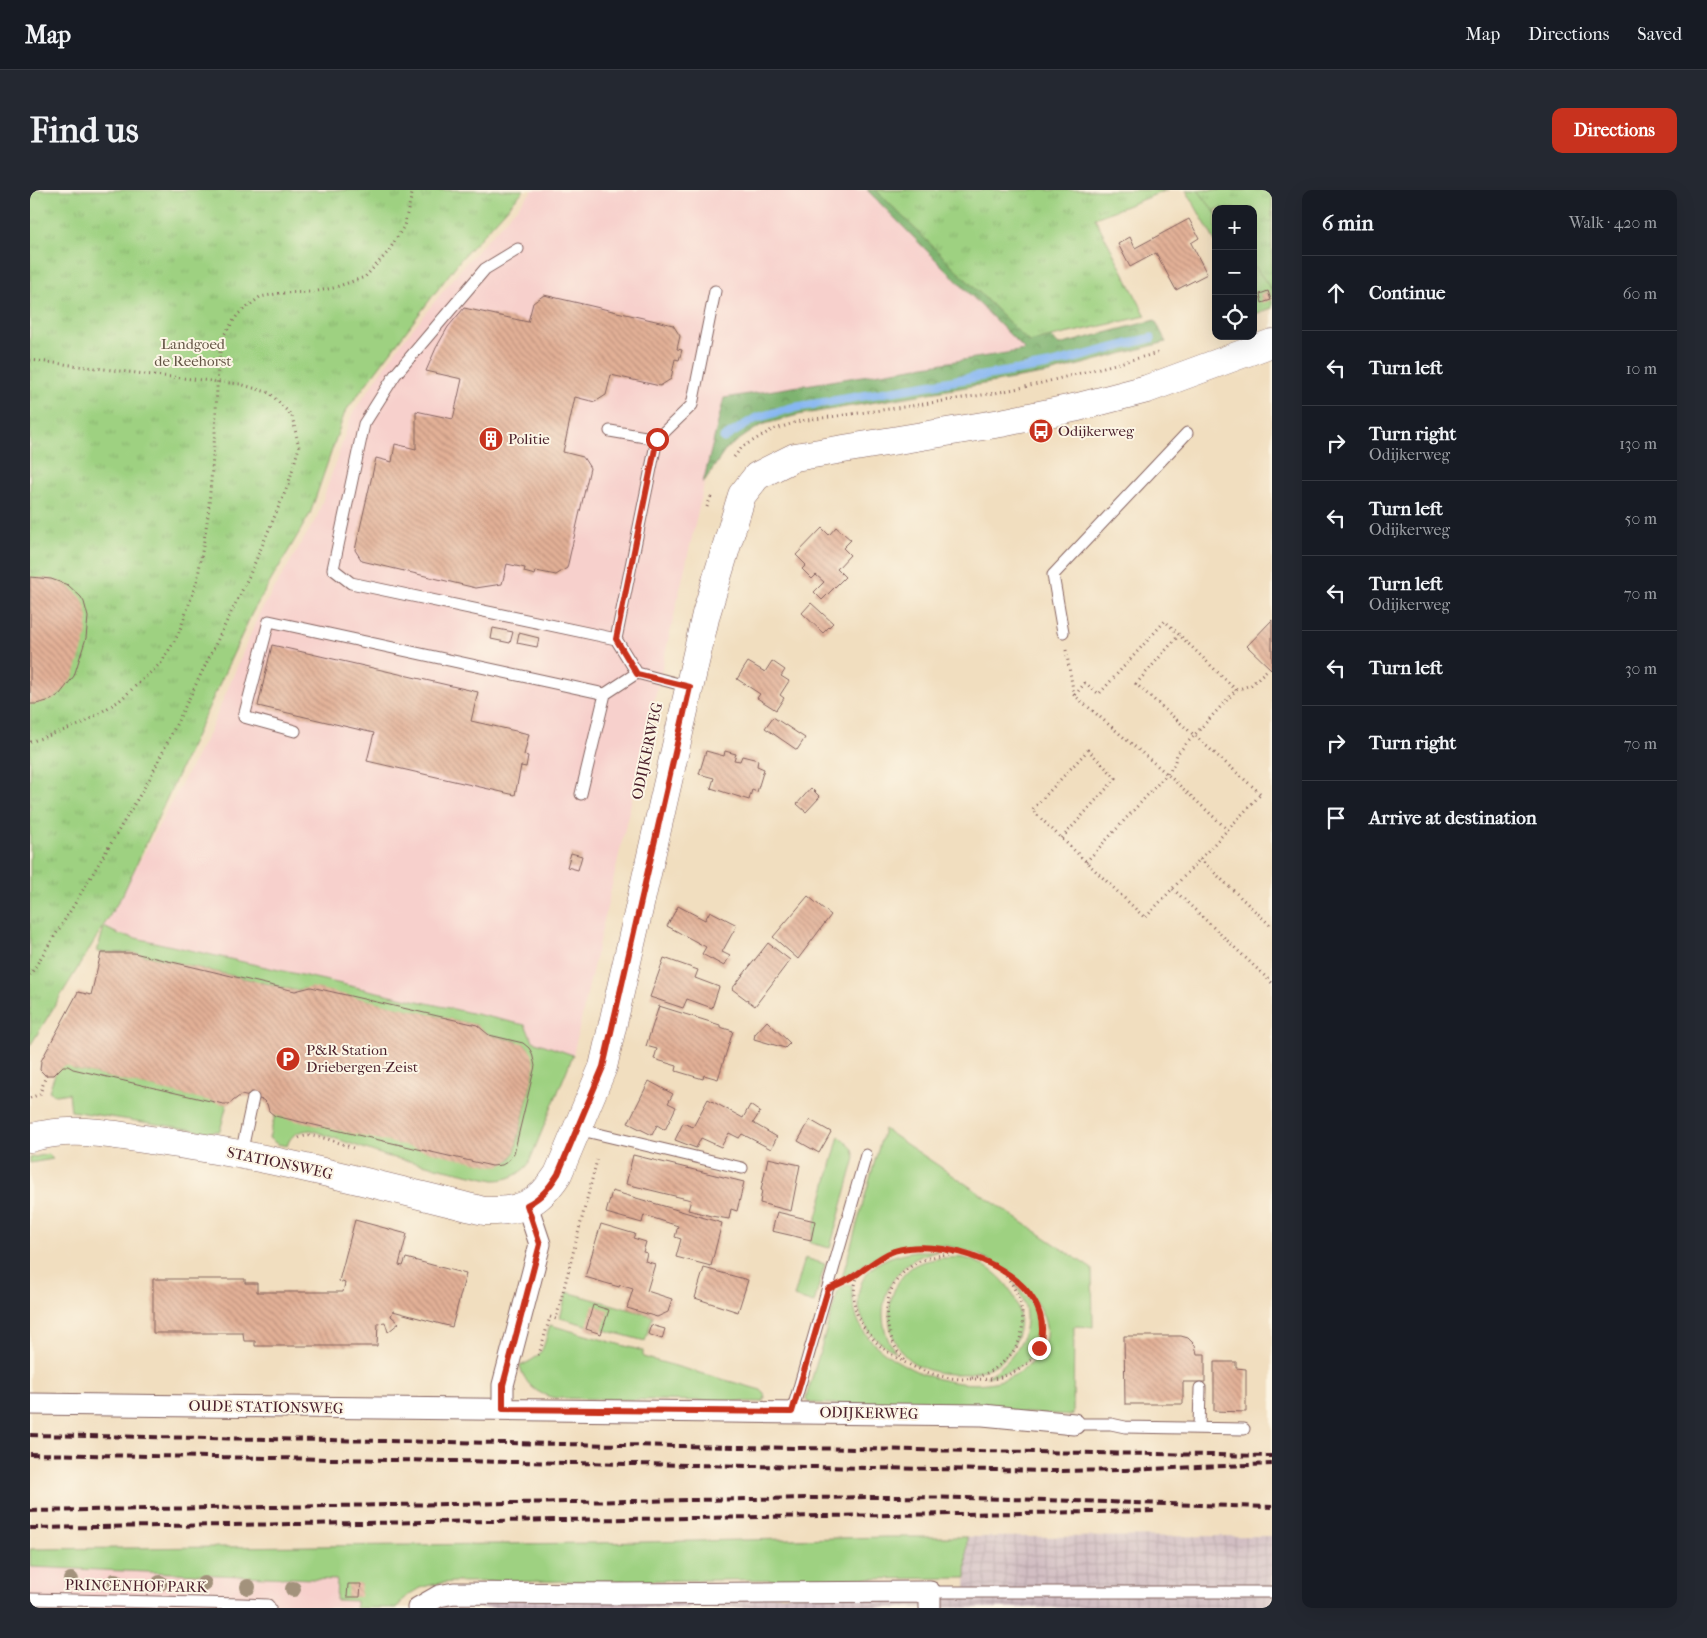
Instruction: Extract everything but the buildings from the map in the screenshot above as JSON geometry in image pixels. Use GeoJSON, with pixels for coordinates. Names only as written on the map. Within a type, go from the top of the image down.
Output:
{"type":"FeatureCollection","features":[{"type":"Feature","properties":{"kind":"street","name":"ODIJKERWEG"},"geometry":{"type":"LineString","coordinates":[[527,1205],[540,1198],[558,1174],[603,1067],[706,614],[742,495],[757,476],[795,457],[1016,420],[1078,407],[1147,388],[1272,343]]}},
{"type":"Feature","properties":{"kind":"street","name":"STATIONSWEG"},"geometry":{"type":"LineString","coordinates":[[30,1138],[63,1132],[88,1132],[193,1145],[291,1164],[484,1211],[512,1210],[527,1205]]}},
{"type":"Feature","properties":{"kind":"street"},"geometry":{"type":"LineString","coordinates":[[503,1409],[503,1385],[508,1362],[540,1244],[527,1205]]}},
{"type":"Feature","properties":{"kind":"street","name":"OUDE STATIONSWEG"},"geometry":{"type":"LineString","coordinates":[[30,1404],[503,1409]]}},
{"type":"Feature","properties":{"kind":"street","name":"ODIJKERWEG"},"geometry":{"type":"LineString","coordinates":[[503,1409],[983,1415],[1074,1424]]}},
{"type":"Feature","properties":{"kind":"street"},"geometry":{"type":"LineString","coordinates":[[423,1605],[439,1596],[454,1593],[930,1600]]}},
{"type":"Feature","properties":{"kind":"lane"},"geometry":{"type":"LineString","coordinates":[[518,249],[485,269],[395,375],[364,424],[332,569],[351,583],[616,639]]}},
{"type":"Feature","properties":{"kind":"lane"},"geometry":{"type":"LineString","coordinates":[[690,687],[637,674],[616,639],[657,439],[692,405],[715,291]]}},
{"type":"Feature","properties":{"kind":"lane"},"geometry":{"type":"LineString","coordinates":[[610,430],[657,439]]}},
{"type":"Feature","properties":{"kind":"lane"},"geometry":{"type":"LineString","coordinates":[[1064,632],[1054,575],[1187,433]]}},
{"type":"Feature","properties":{"kind":"lane"},"geometry":{"type":"LineString","coordinates":[[296,731],[244,718],[269,621],[605,694],[637,674]]}},
{"type":"Feature","properties":{"kind":"lane"},"geometry":{"type":"LineString","coordinates":[[581,794],[605,694]]}},
{"type":"Feature","properties":{"kind":"lane"},"geometry":{"type":"LineString","coordinates":[[241,1154],[253,1098]]}},
{"type":"Feature","properties":{"kind":"lane"},"geometry":{"type":"LineString","coordinates":[[577,1128],[742,1168]]}},
{"type":"Feature","properties":{"kind":"lane"},"geometry":{"type":"LineString","coordinates":[[792,1412],[866,1155]]}},
{"type":"Feature","properties":{"kind":"lane"},"geometry":{"type":"LineString","coordinates":[[1199,1428],[1200,1388]]}},
{"type":"Feature","properties":{"kind":"lane"},"geometry":{"type":"LineString","coordinates":[[1074,1424],[1111,1424],[1125,1427],[1244,1428]]}},
{"type":"Feature","properties":{"kind":"lane"},"geometry":{"type":"LineString","coordinates":[[930,1600],[1272,1592]]}},
{"type":"Feature","properties":{"kind":"lane","name":"PRINCENHOF PARK"},"geometry":{"type":"LineString","coordinates":[[30,1599],[239,1606],[268,1605],[270,1608]]}},
{"type":"Feature","properties":{"kind":"path"},"geometry":{"type":"LineString","coordinates":[[30,742],[82,724],[119,701],[161,663],[178,635],[197,582],[208,516],[217,382],[222,338],[238,314],[260,297],[280,293],[319,291],[365,277],[388,252],[404,226],[413,190]]}},
{"type":"Feature","properties":{"kind":"path"},"geometry":{"type":"LineString","coordinates":[[731,460],[742,447],[770,431],[800,421],[995,393],[1034,385],[1164,351]]}},
{"type":"Feature","properties":{"kind":"path"},"geometry":{"type":"LineString","coordinates":[[30,360],[240,384],[270,393],[292,416],[299,447],[288,485],[250,574],[150,778],[71,910],[30,974]]}},
{"type":"Feature","properties":{"kind":"path"},"geometry":{"type":"LineString","coordinates":[[707,508],[713,490]]}},
{"type":"Feature","properties":{"kind":"path"},"geometry":{"type":"LineString","coordinates":[[1074,695],[1085,683],[1099,694],[1165,621],[1236,690]]}},
{"type":"Feature","properties":{"kind":"path"},"geometry":{"type":"LineString","coordinates":[[1064,632],[1074,695],[1168,774],[1228,830]]}},
{"type":"Feature","properties":{"kind":"path"},"geometry":{"type":"LineString","coordinates":[[1062,838],[1116,778],[1088,750],[1032,810],[1146,918],[1261,794],[1136,684],[1179,635]]}},
{"type":"Feature","properties":{"kind":"path"},"geometry":{"type":"LineString","coordinates":[[1086,862],[1168,774],[1178,754],[1236,690],[1251,685],[1268,669]]}},
{"type":"Feature","properties":{"kind":"path"},"geometry":{"type":"LineString","coordinates":[[1200,859],[1272,927]]}},
{"type":"Feature","properties":{"kind":"path"},"geometry":{"type":"LineString","coordinates":[[1173,889],[1272,983]]}},
{"type":"Feature","properties":{"kind":"path"},"geometry":{"type":"LineString","coordinates":[[30,1098],[40,1094],[46,1075]]}},
{"type":"Feature","properties":{"kind":"path"},"geometry":{"type":"LineString","coordinates":[[508,1362],[528,1360],[538,1355],[550,1317],[556,1319],[603,1134]]}},
{"type":"Feature","properties":{"kind":"path"},"geometry":{"type":"LineString","coordinates":[[828,1289],[848,1280],[860,1272],[894,1251],[930,1248],[959,1252],[1001,1270],[1021,1284],[1042,1317],[1043,1329],[1039,1348],[1028,1364],[1008,1375],[995,1379],[964,1379],[936,1374],[906,1363],[890,1354],[866,1332],[860,1320],[854,1295],[856,1281],[860,1272]]}},
{"type":"Feature","properties":{"kind":"path"},"geometry":{"type":"LineString","coordinates":[[906,1363],[898,1353],[888,1332],[886,1313],[890,1293],[909,1267],[930,1258],[959,1252]]}},
{"type":"Feature","properties":{"kind":"path"},"geometry":{"type":"LineString","coordinates":[[964,1379],[990,1371],[1004,1363],[1014,1351],[1020,1339],[1022,1311],[1018,1296],[1001,1270]]}},
{"type":"Feature","properties":{"kind":"shaded area"},"geometry":{"type":"Polygon","coordinates":[[[533,190],[867,190],[1026,350],[724,398],[573,1055],[534,1044],[525,1025],[118,934],[104,927],[210,731],[259,614],[317,517],[352,414],[401,343],[466,263],[533,190]]]}},
{"type":"Feature","properties":{"kind":"shaded area"},"geometry":{"type":"Polygon","coordinates":[[[1272,1536],[1272,1608],[418,1608],[428,1601],[966,1592],[967,1537],[1272,1536]]]}},
{"type":"Feature","properties":{"kind":"shaded area"},"geometry":{"type":"Polygon","coordinates":[[[30,1567],[337,1580],[356,1601],[356,1608],[30,1608],[30,1567]]]}},
{"type":"Feature","properties":{"kind":"green space","name":"Landgoed de Reehorst"},"geometry":{"type":"Polygon","coordinates":[[[30,190],[524,190],[460,260],[345,412],[310,514],[252,613],[123,894],[30,1046],[30,190]]]}},
{"type":"Feature","properties":{"kind":"green space"},"geometry":{"type":"Polygon","coordinates":[[[867,190],[907,190],[1059,345],[1155,320],[1166,342],[1049,373],[798,415],[761,425],[727,448],[703,483],[724,398],[1025,350],[867,190]]]}},
{"type":"Feature","properties":{"kind":"green space"},"geometry":{"type":"Polygon","coordinates":[[[876,190],[1167,190],[1095,218],[1146,316],[1029,342],[876,190]]]}},
{"type":"Feature","properties":{"kind":"green space"},"geometry":{"type":"Polygon","coordinates":[[[1186,190],[1272,190],[1272,308],[1257,313],[1257,205],[1212,205],[1212,236],[1186,190]]]}},
{"type":"Feature","properties":{"kind":"green space"},"geometry":{"type":"Polygon","coordinates":[[[1198,190],[1272,190],[1272,290],[1257,269],[1257,205],[1212,205],[1212,209],[1198,190]]]}},
{"type":"Feature","properties":{"kind":"green space"},"geometry":{"type":"Polygon","coordinates":[[[104,927],[118,934],[525,1025],[533,1041],[573,1055],[528,1165],[521,1172],[513,1176],[494,1180],[386,1156],[311,1130],[296,1134],[287,1146],[277,1144],[269,1138],[275,1115],[498,1165],[510,1160],[515,1151],[534,1070],[517,1041],[490,1035],[476,1025],[312,988],[294,990],[134,953],[97,952],[104,927]]]}},
{"type":"Feature","properties":{"kind":"green space"},"geometry":{"type":"Polygon","coordinates":[[[66,1060],[73,1069],[227,1104],[220,1131],[209,1132],[71,1111],[69,1093],[56,1095],[49,1091],[56,1071],[66,1060]]]}},
{"type":"Feature","properties":{"kind":"green space"},"geometry":{"type":"Polygon","coordinates":[[[884,1129],[1092,1269],[1093,1327],[1074,1326],[1073,1415],[808,1402],[806,1398],[838,1291],[848,1284],[852,1286],[853,1301],[860,1325],[874,1344],[908,1367],[940,1379],[957,1383],[975,1384],[993,1382],[1009,1377],[1024,1369],[1036,1357],[1045,1339],[1046,1327],[1044,1318],[1038,1305],[1025,1287],[999,1265],[966,1251],[932,1245],[904,1247],[875,1258],[841,1281],[884,1129]]]}},
{"type":"Feature","properties":{"kind":"green space"},"geometry":{"type":"Polygon","coordinates":[[[839,1136],[853,1149],[855,1158],[830,1248],[810,1243],[839,1136]]]}},
{"type":"Feature","properties":{"kind":"green space"},"geometry":{"type":"Polygon","coordinates":[[[48,1154],[53,1159],[30,1163],[30,1158],[48,1154]]]}},
{"type":"Feature","properties":{"kind":"green space"},"geometry":{"type":"Polygon","coordinates":[[[915,1251],[939,1251],[926,1254],[910,1262],[899,1272],[885,1297],[883,1311],[884,1326],[888,1340],[896,1353],[876,1339],[863,1321],[858,1302],[859,1293],[865,1276],[877,1264],[892,1257],[915,1251]]]}},
{"type":"Feature","properties":{"kind":"green space"},"geometry":{"type":"Polygon","coordinates":[[[805,1258],[825,1264],[814,1303],[794,1297],[805,1258]]]}},
{"type":"Feature","properties":{"kind":"green space"},"geometry":{"type":"Polygon","coordinates":[[[941,1258],[964,1258],[977,1262],[999,1277],[1015,1298],[1020,1324],[1012,1349],[1001,1362],[986,1369],[973,1372],[946,1374],[932,1371],[909,1359],[894,1340],[889,1317],[892,1295],[897,1284],[915,1265],[941,1258]]]}},
{"type":"Feature","properties":{"kind":"green space"},"geometry":{"type":"Polygon","coordinates":[[[1014,1283],[1028,1298],[1037,1315],[1040,1330],[1037,1346],[1034,1353],[1025,1363],[1004,1373],[986,1377],[1009,1359],[1023,1336],[1026,1324],[1026,1310],[1022,1297],[1014,1283]]]}},
{"type":"Feature","properties":{"kind":"green space"},"geometry":{"type":"Polygon","coordinates":[[[567,1292],[653,1316],[645,1341],[560,1318],[567,1292]]]}},
{"type":"Feature","properties":{"kind":"green space"},"geometry":{"type":"Polygon","coordinates":[[[550,1325],[643,1351],[643,1357],[761,1390],[765,1398],[762,1402],[555,1398],[542,1394],[528,1383],[520,1366],[534,1358],[541,1351],[550,1325]]]}},
{"type":"Feature","properties":{"kind":"green space"},"geometry":{"type":"Polygon","coordinates":[[[967,1537],[966,1578],[453,1582],[421,1588],[408,1595],[397,1608],[356,1608],[356,1601],[336,1600],[337,1580],[30,1567],[30,1549],[596,1543],[967,1537]]]}},
{"type":"Feature","properties":{"kind":"waterway"},"geometry":{"type":"LineString","coordinates":[[724,438],[756,418],[791,408],[1048,365],[1151,338]]}},
{"type":"Feature","properties":{"kind":"railway"},"geometry":{"type":"LineString","coordinates":[[30,1435],[1272,1456]]}},
{"type":"Feature","properties":{"kind":"railway"},"geometry":{"type":"LineString","coordinates":[[30,1454],[1054,1471],[1272,1464]]}},
{"type":"Feature","properties":{"kind":"railway"},"geometry":{"type":"LineString","coordinates":[[30,1511],[872,1497],[1022,1499],[1272,1507]]}},
{"type":"Feature","properties":{"kind":"railway"},"geometry":{"type":"LineString","coordinates":[[30,1528],[1157,1511]]}},
{"type":"Feature","properties":{"kind":"place","name":"Odijkerweg"},"geometry":{"type":"Point","coordinates":[1041,431]}},
{"type":"Feature","properties":{"kind":"place","name":"Politie"},"geometry":{"type":"Point","coordinates":[491,439]}},
{"type":"Feature","properties":{"kind":"place","name":"P&R Station Driebergen-Zeist"},"geometry":{"type":"Point","coordinates":[288,1059]}},
{"type":"Feature","properties":{"kind":"route"},"geometry":{"type":"LineString","coordinates":[[657,439],[616,639],[637,674],[690,687],[603,1067],[558,1174],[540,1198],[527,1205],[540,1244],[503,1385],[503,1409],[792,1412],[828,1289],[848,1280],[894,1251],[910,1249],[930,1248],[969,1255],[987,1262],[1012,1276],[1028,1292],[1042,1317],[1043,1329],[1039,1348]]}}]}
